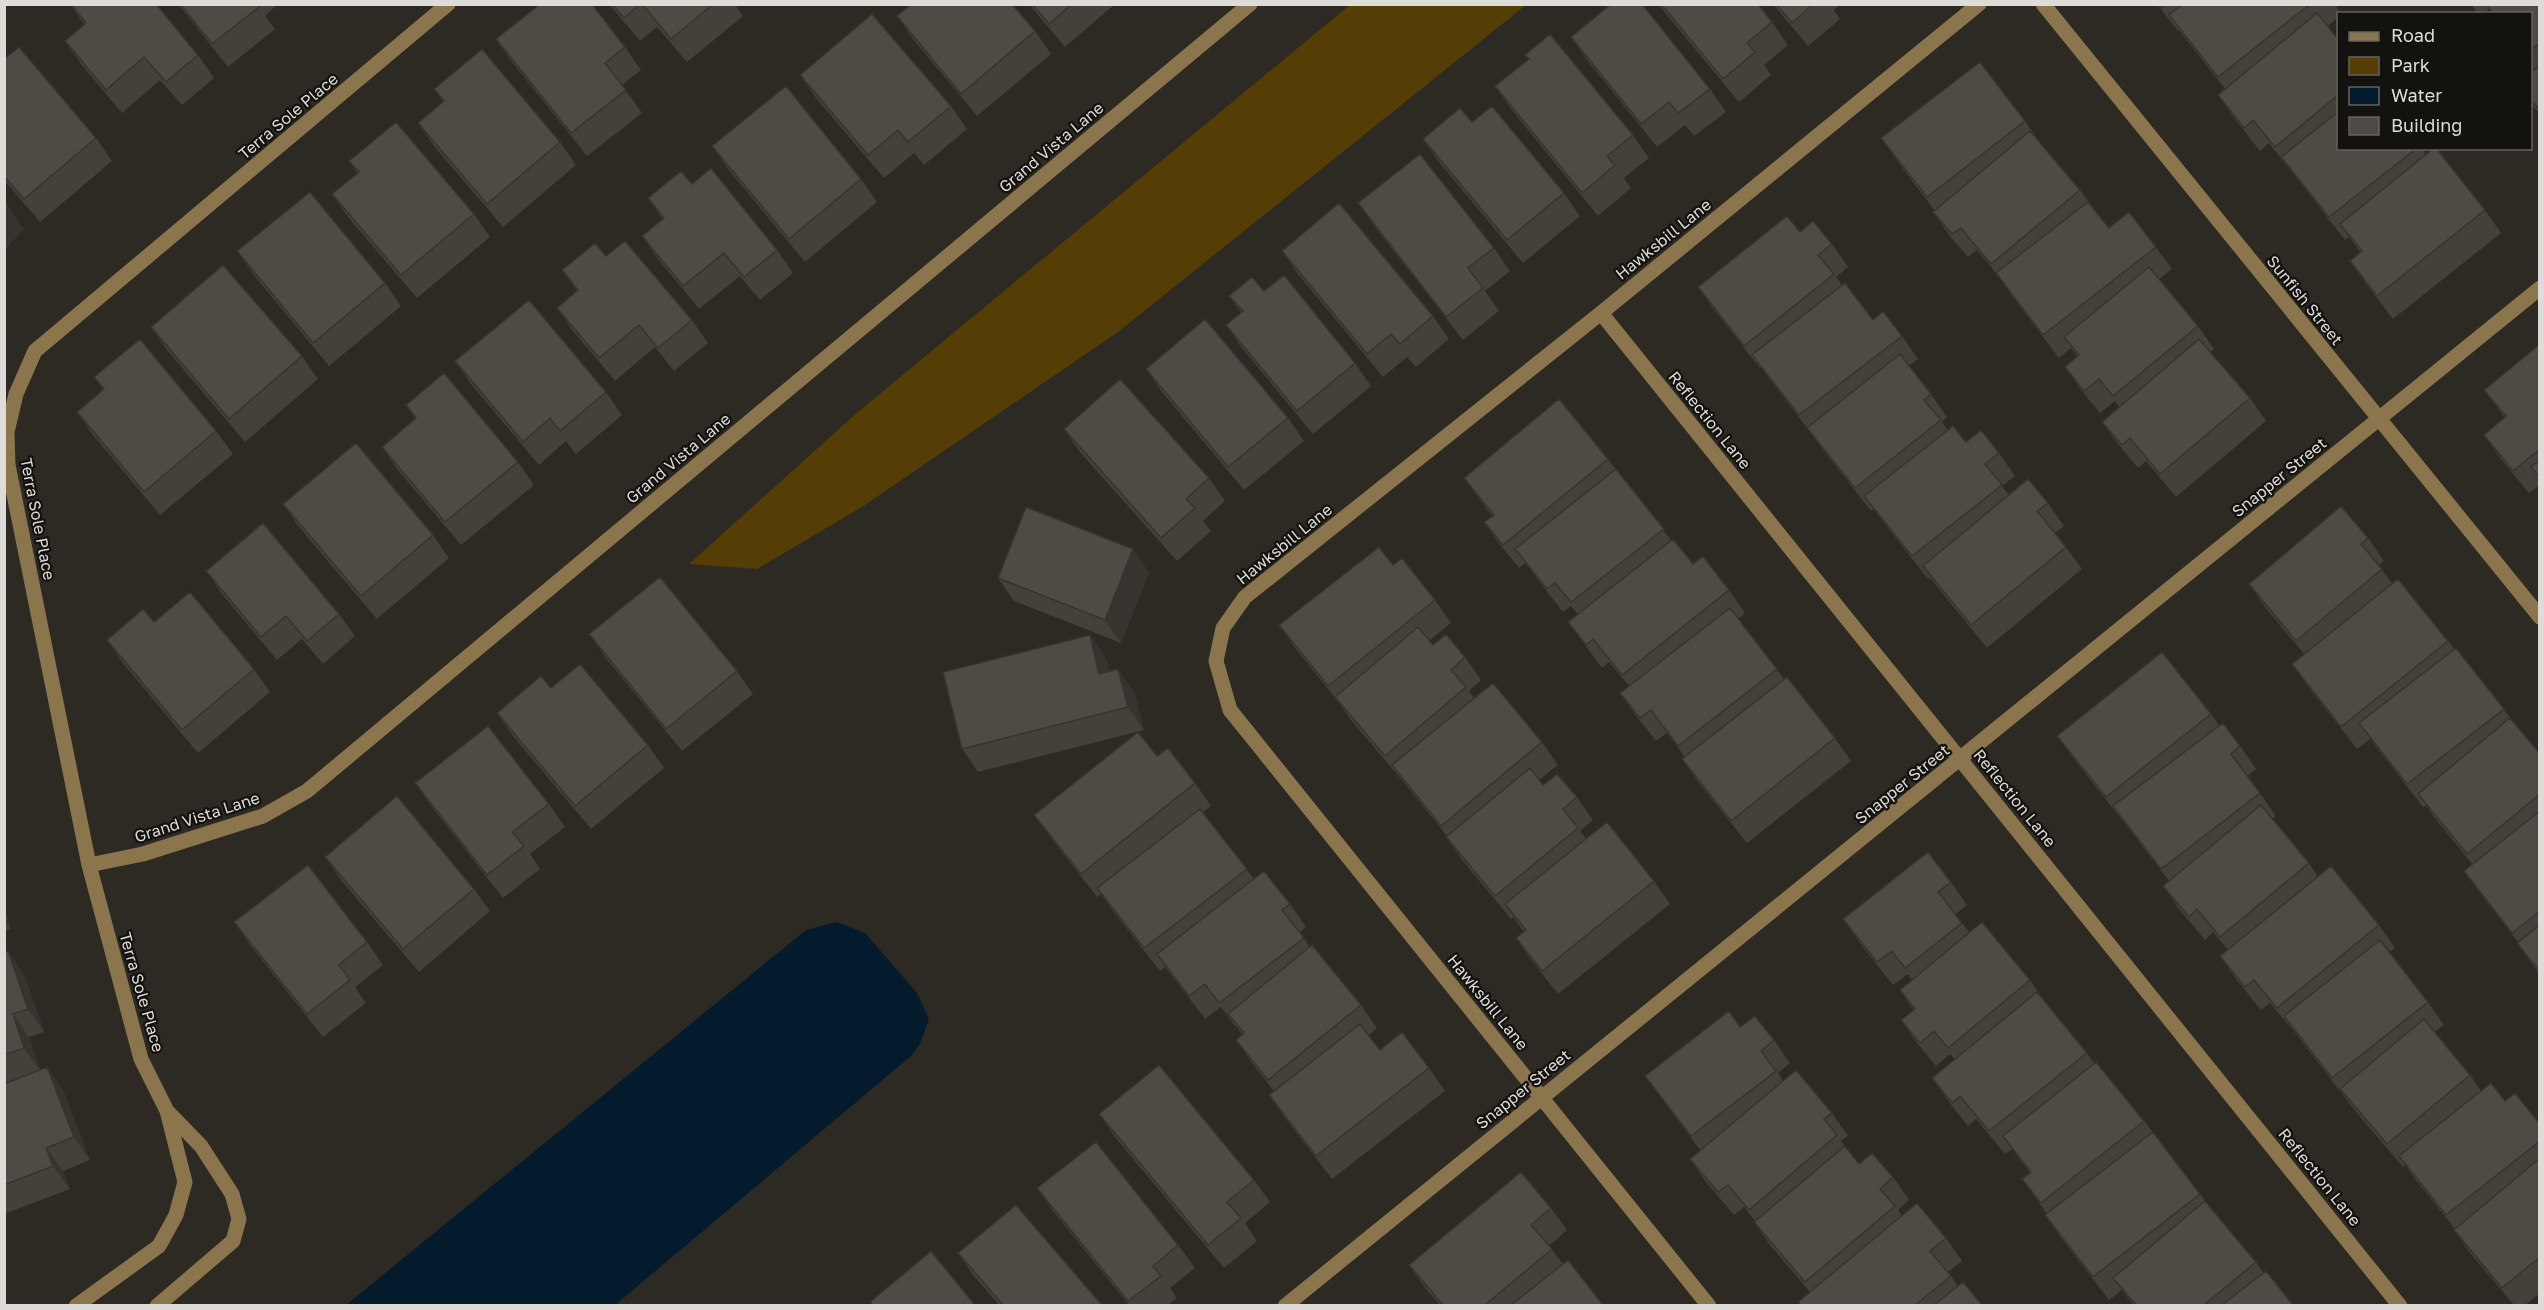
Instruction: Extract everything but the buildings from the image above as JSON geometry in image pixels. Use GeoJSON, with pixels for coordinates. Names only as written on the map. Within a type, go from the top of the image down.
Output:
{"type":"FeatureCollection","features":[{"type":"Feature","properties":{"kind":"street","name":"Terra Sole Place"},"geometry":{"type":"LineString","coordinates":[[65,1305],[79,1302],[159,1246],[176,1215],[185,1182],[167,1111],[141,1059],[88,864],[8,465],[7,432],[16,394],[36,351],[448,4]]}},
{"type":"Feature","properties":{"kind":"street","name":"Grand Vista Lane"},"geometry":{"type":"LineString","coordinates":[[88,864],[143,854],[263,816],[307,791],[1250,4]]}},
{"type":"Feature","properties":{"kind":"street","name":"Hawksbill Lane"},"geometry":{"type":"LineString","coordinates":[[1709,1305],[1230,710],[1216,661],[1223,628],[1245,597],[1601,314],[1978,4]]}},
{"type":"Feature","properties":{"kind":"street","name":"Sunfish Street"},"geometry":{"type":"LineString","coordinates":[[2043,4],[2540,617]]}},
{"type":"Feature","properties":{"kind":"street","name":"Snapper Street"},"geometry":{"type":"LineString","coordinates":[[1285,1305],[2540,288]]}},
{"type":"Feature","properties":{"kind":"street","name":"Reflection Lane"},"geometry":{"type":"LineString","coordinates":[[1601,314],[2400,1305]]}},
{"type":"Feature","properties":{"kind":"street","name":"Terra Sole Place"},"geometry":{"type":"LineString","coordinates":[[157,1305],[233,1241],[240,1219],[232,1194],[201,1146],[167,1111]]}},
{"type":"Feature","properties":{"kind":"green space"},"geometry":{"type":"Polygon","coordinates":[[[1351,4],[1526,5],[1118,332],[862,507],[757,569],[689,564],[859,411],[1351,4]]]}},
{"type":"Feature","properties":{"kind":"water"},"geometry":{"type":"Polygon","coordinates":[[[837,922],[865,933],[917,993],[929,1019],[920,1044],[911,1056],[615,1305],[346,1305],[806,930],[837,922]]]}}]}
